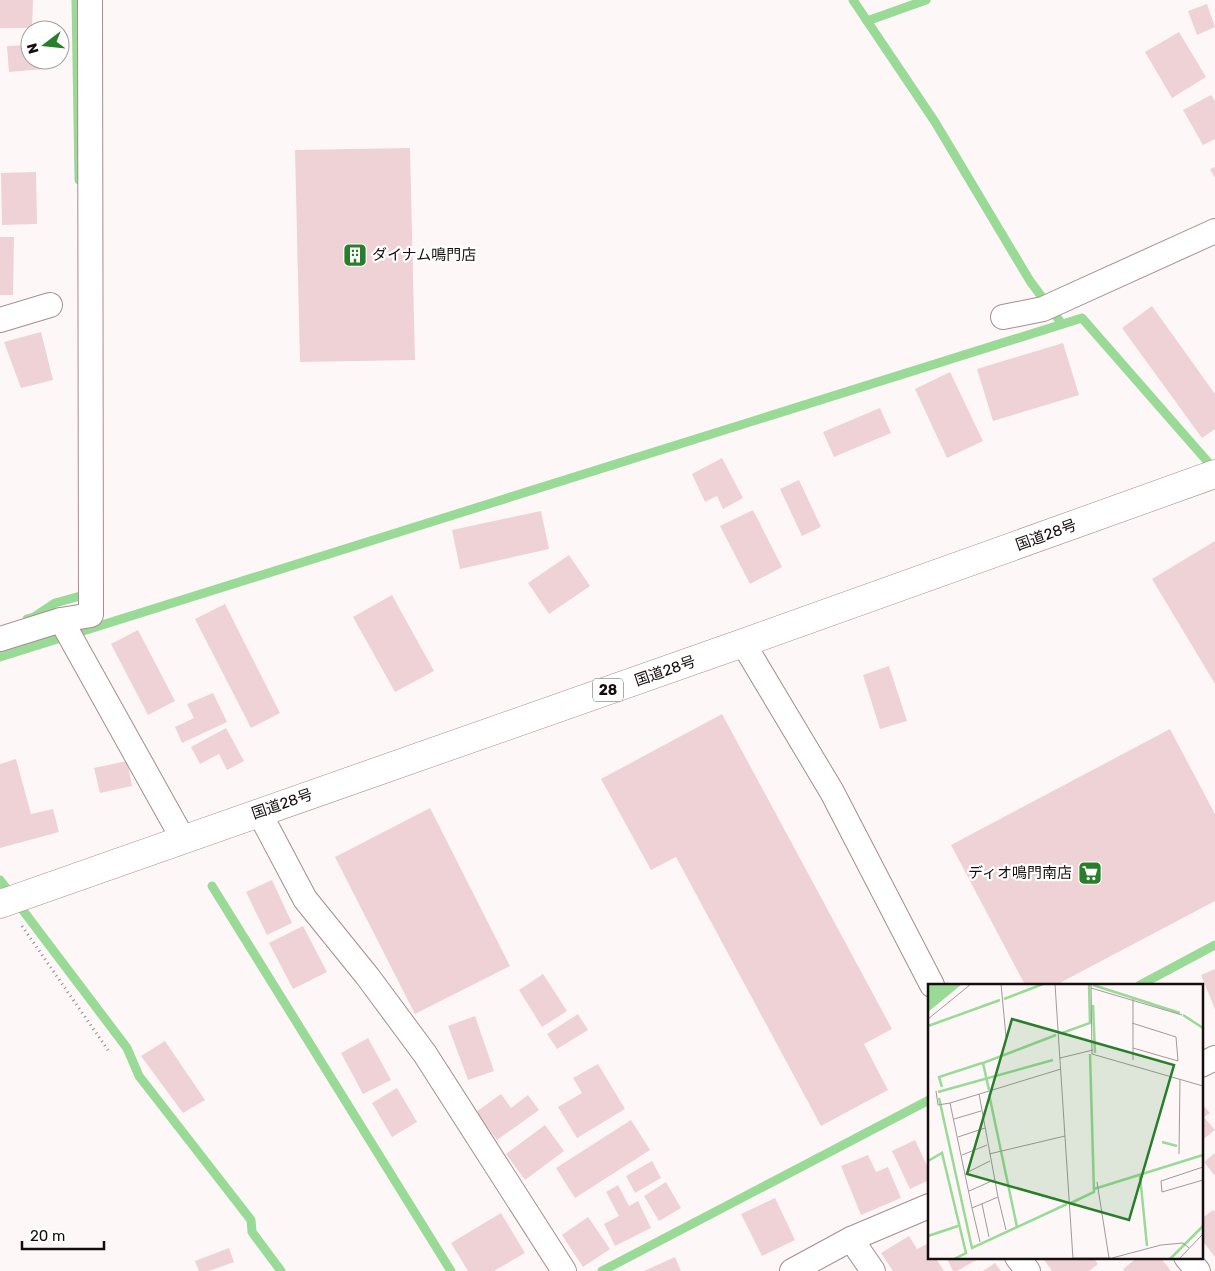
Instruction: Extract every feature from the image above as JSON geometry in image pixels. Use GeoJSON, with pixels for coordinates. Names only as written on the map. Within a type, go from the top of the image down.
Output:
{"type":"FeatureCollection","features":[{"type":"Feature","properties":{"kind":"highway","name":"国道28号"},"geometry":{"type":"LineString","coordinates":[[3,903],[743,643],[1215,474]]}},
{"type":"Feature","properties":{"kind":"street"},"geometry":{"type":"LineString","coordinates":[[0,639],[61,620],[91,615],[90,0]]}},
{"type":"Feature","properties":{"kind":"street"},"geometry":{"type":"LineString","coordinates":[[1003,317],[1043,309],[1215,231]]}},
{"type":"Feature","properties":{"kind":"street"},"geometry":{"type":"LineString","coordinates":[[0,320],[50,305]]}},
{"type":"Feature","properties":{"kind":"street"},"geometry":{"type":"LineString","coordinates":[[61,620],[183,839]]}},
{"type":"Feature","properties":{"kind":"street"},"geometry":{"type":"LineString","coordinates":[[743,643],[832,792],[931,984]]}},
{"type":"Feature","properties":{"kind":"street"},"geometry":{"type":"LineString","coordinates":[[258,812],[304,899],[368,976],[424,1054],[564,1271]]}},
{"type":"Feature","properties":{"kind":"street"},"geometry":{"type":"LineString","coordinates":[[792,1271],[851,1239],[928,1206]]}},
{"type":"Feature","properties":{"kind":"street"},"geometry":{"type":"LineString","coordinates":[[851,1239],[873,1271]]}},
{"type":"Feature","properties":{"kind":"street"},"geometry":{"type":"LineString","coordinates":[[1018,1258],[1028,1271]]}},
{"type":"Feature","properties":{"kind":"street"},"geometry":{"type":"LineString","coordinates":[[1187,1258],[1198,1271]]}},
{"type":"Feature","properties":{"kind":"path"},"geometry":{"type":"LineString","coordinates":[[3,903],[110,1053]]}},
{"type":"Feature","properties":{"kind":"building"},"geometry":{"type":"Polygon","coordinates":[[[0,0],[33,0],[32,20],[20,20],[20,28],[0,28],[0,0]]]}},
{"type":"Feature","properties":{"kind":"building"},"geometry":{"type":"Polygon","coordinates":[[[1207,4],[1215,27],[1197,35],[1188,11],[1207,4]]]}},
{"type":"Feature","properties":{"kind":"building"},"geometry":{"type":"Polygon","coordinates":[[[1179,32],[1206,77],[1172,98],[1145,52],[1179,32]]]}},
{"type":"Feature","properties":{"kind":"building"},"geometry":{"type":"Polygon","coordinates":[[[20,45],[20,70],[32,70],[9,72],[7,46],[20,45]]]}},
{"type":"Feature","properties":{"kind":"building"},"geometry":{"type":"Polygon","coordinates":[[[1211,95],[1215,101],[1215,139],[1203,145],[1183,110],[1211,95]]]}},
{"type":"Feature","properties":{"kind":"building","name":"ダイナム鳴門店"},"geometry":{"type":"Polygon","coordinates":[[[410,148],[415,360],[300,362],[295,150],[410,148]]]}},
{"type":"Feature","properties":{"kind":"building"},"geometry":{"type":"Polygon","coordinates":[[[1215,167],[1215,178],[1210,169],[1215,167]]]}},
{"type":"Feature","properties":{"kind":"building"},"geometry":{"type":"Polygon","coordinates":[[[36,172],[37,224],[2,225],[1,173],[36,172]]]}},
{"type":"Feature","properties":{"kind":"building"},"geometry":{"type":"Polygon","coordinates":[[[0,237],[14,237],[13,295],[0,295],[0,237]]]}},
{"type":"Feature","properties":{"kind":"building"},"geometry":{"type":"Polygon","coordinates":[[[1152,306],[1215,394],[1215,429],[1202,438],[1122,328],[1152,306]]]}},
{"type":"Feature","properties":{"kind":"building"},"geometry":{"type":"Polygon","coordinates":[[[41,332],[53,380],[21,388],[4,342],[41,332]]]}},
{"type":"Feature","properties":{"kind":"building"},"geometry":{"type":"Polygon","coordinates":[[[1063,343],[1079,395],[993,421],[977,369],[1063,343]]]}},
{"type":"Feature","properties":{"kind":"building"},"geometry":{"type":"Polygon","coordinates":[[[950,372],[983,441],[947,458],[915,389],[950,372]]]}},
{"type":"Feature","properties":{"kind":"building"},"geometry":{"type":"Polygon","coordinates":[[[880,408],[891,433],[834,457],[823,432],[880,408]]]}},
{"type":"Feature","properties":{"kind":"building"},"geometry":{"type":"Polygon","coordinates":[[[722,458],[743,498],[723,509],[717,496],[705,502],[692,474],[722,458]]]}},
{"type":"Feature","properties":{"kind":"building"},"geometry":{"type":"Polygon","coordinates":[[[799,480],[821,527],[802,536],[780,489],[799,480]]]}},
{"type":"Feature","properties":{"kind":"building"},"geometry":{"type":"Polygon","coordinates":[[[753,510],[782,567],[750,584],[720,526],[753,510]]]}},
{"type":"Feature","properties":{"kind":"building"},"geometry":{"type":"Polygon","coordinates":[[[541,511],[549,549],[460,569],[452,530],[541,511]]]}},
{"type":"Feature","properties":{"kind":"building"},"geometry":{"type":"Polygon","coordinates":[[[1215,541],[1215,684],[1152,579],[1215,541]]]}},
{"type":"Feature","properties":{"kind":"building"},"geometry":{"type":"Polygon","coordinates":[[[569,555],[590,586],[549,614],[528,583],[569,555]]]}},
{"type":"Feature","properties":{"kind":"building"},"geometry":{"type":"Polygon","coordinates":[[[392,595],[434,671],[395,692],[353,617],[392,595]]]}},
{"type":"Feature","properties":{"kind":"building"},"geometry":{"type":"Polygon","coordinates":[[[225,604],[280,713],[251,728],[195,619],[225,604]]]}},
{"type":"Feature","properties":{"kind":"building"},"geometry":{"type":"Polygon","coordinates":[[[138,630],[175,701],[148,715],[111,644],[138,630]]]}},
{"type":"Feature","properties":{"kind":"building"},"geometry":{"type":"Polygon","coordinates":[[[889,666],[907,721],[880,729],[863,675],[889,666]]]}},
{"type":"Feature","properties":{"kind":"building"},"geometry":{"type":"Polygon","coordinates":[[[213,693],[227,722],[182,743],[175,727],[194,718],[187,704],[213,693]]]}},
{"type":"Feature","properties":{"kind":"building"},"geometry":{"type":"Polygon","coordinates":[[[722,714],[892,1029],[864,1044],[888,1090],[821,1126],[676,857],[651,870],[601,779],[722,714]]]}},
{"type":"Feature","properties":{"kind":"building"},"geometry":{"type":"Polygon","coordinates":[[[226,728],[244,761],[227,770],[219,754],[200,764],[191,747],[226,728]]]}},
{"type":"Feature","properties":{"kind":"building","name":"ディオ鳴門南店"},"geometry":{"type":"Polygon","coordinates":[[[1170,729],[1215,814],[1215,901],[1058,984],[1024,984],[951,845],[1170,729]]]}},
{"type":"Feature","properties":{"kind":"building"},"geometry":{"type":"Polygon","coordinates":[[[16,759],[31,814],[53,809],[59,832],[0,848],[0,764],[16,759]]]}},
{"type":"Feature","properties":{"kind":"building"},"geometry":{"type":"Polygon","coordinates":[[[127,761],[132,786],[100,793],[94,768],[127,761]]]}},
{"type":"Feature","properties":{"kind":"building"},"geometry":{"type":"Polygon","coordinates":[[[430,808],[510,966],[415,1014],[335,857],[430,808]]]}},
{"type":"Feature","properties":{"kind":"building"},"geometry":{"type":"Polygon","coordinates":[[[272,880],[292,923],[267,935],[246,892],[272,880]]]}},
{"type":"Feature","properties":{"kind":"building"},"geometry":{"type":"Polygon","coordinates":[[[303,926],[327,972],[293,989],[269,943],[303,926]]]}},
{"type":"Feature","properties":{"kind":"building"},"geometry":{"type":"Polygon","coordinates":[[[1215,969],[1215,1009],[1201,975],[1215,969]]]}},
{"type":"Feature","properties":{"kind":"building"},"geometry":{"type":"Polygon","coordinates":[[[543,974],[567,1011],[542,1027],[519,990],[543,974]]]}},
{"type":"Feature","properties":{"kind":"building"},"geometry":{"type":"Polygon","coordinates":[[[578,1014],[588,1030],[557,1049],[547,1034],[578,1014]]]}},
{"type":"Feature","properties":{"kind":"building"},"geometry":{"type":"Polygon","coordinates":[[[475,1016],[494,1071],[468,1080],[448,1026],[475,1016]]]}},
{"type":"Feature","properties":{"kind":"building"},"geometry":{"type":"Polygon","coordinates":[[[368,1038],[391,1080],[363,1094],[341,1053],[368,1038]]]}},
{"type":"Feature","properties":{"kind":"building"},"geometry":{"type":"Polygon","coordinates":[[[165,1041],[205,1100],[183,1113],[141,1056],[165,1041]]]}},
{"type":"Feature","properties":{"kind":"building"},"geometry":{"type":"Polygon","coordinates":[[[598,1064],[625,1109],[577,1138],[558,1107],[582,1093],[573,1078],[598,1064]]]}},
{"type":"Feature","properties":{"kind":"building"},"geometry":{"type":"Polygon","coordinates":[[[397,1088],[417,1122],[392,1137],[372,1103],[397,1088]]]}},
{"type":"Feature","properties":{"kind":"building"},"geometry":{"type":"Polygon","coordinates":[[[501,1094],[511,1108],[528,1095],[539,1110],[497,1140],[476,1112],[501,1094]]]}},
{"type":"Feature","properties":{"kind":"building"},"geometry":{"type":"Polygon","coordinates":[[[1202,1104],[1210,1113],[1204,1117],[1215,1130],[1202,1140],[1202,1104]]]}},
{"type":"Feature","properties":{"kind":"building"},"geometry":{"type":"Polygon","coordinates":[[[631,1120],[650,1150],[575,1198],[556,1168],[631,1120]]]}},
{"type":"Feature","properties":{"kind":"building"},"geometry":{"type":"Polygon","coordinates":[[[545,1125],[564,1151],[525,1180],[506,1154],[545,1125]]]}},
{"type":"Feature","properties":{"kind":"building"},"geometry":{"type":"Polygon","coordinates":[[[915,1140],[928,1168],[928,1180],[910,1189],[892,1151],[915,1140]]]}},
{"type":"Feature","properties":{"kind":"building"},"geometry":{"type":"Polygon","coordinates":[[[1215,1153],[1215,1176],[1204,1162],[1215,1153]]]}},
{"type":"Feature","properties":{"kind":"building"},"geometry":{"type":"Polygon","coordinates":[[[868,1155],[876,1172],[888,1167],[901,1198],[861,1215],[841,1166],[868,1155]]]}},
{"type":"Feature","properties":{"kind":"building"},"geometry":{"type":"Polygon","coordinates":[[[652,1161],[661,1178],[635,1193],[626,1176],[652,1161]]]}},
{"type":"Feature","properties":{"kind":"building"},"geometry":{"type":"Polygon","coordinates":[[[666,1182],[681,1208],[659,1221],[644,1196],[666,1182]]]}},
{"type":"Feature","properties":{"kind":"building"},"geometry":{"type":"Polygon","coordinates":[[[618,1185],[629,1206],[638,1201],[651,1228],[615,1246],[604,1224],[619,1216],[606,1192],[618,1185]]]}},
{"type":"Feature","properties":{"kind":"building"},"geometry":{"type":"Polygon","coordinates":[[[775,1198],[795,1240],[762,1256],[741,1214],[775,1198]]]}},
{"type":"Feature","properties":{"kind":"building"},"geometry":{"type":"Polygon","coordinates":[[[1213,1210],[1215,1212],[1215,1257],[1202,1240],[1202,1218],[1213,1210]]]}},
{"type":"Feature","properties":{"kind":"building"},"geometry":{"type":"Polygon","coordinates":[[[501,1213],[525,1253],[494,1271],[468,1271],[451,1243],[501,1213]]]}},
{"type":"Feature","properties":{"kind":"building"},"geometry":{"type":"Polygon","coordinates":[[[588,1217],[610,1249],[583,1267],[562,1235],[588,1217]]]}},
{"type":"Feature","properties":{"kind":"building"},"geometry":{"type":"Polygon","coordinates":[[[909,1236],[917,1249],[927,1244],[928,1258],[936,1258],[944,1271],[893,1271],[881,1253],[909,1236]]]}},
{"type":"Feature","properties":{"kind":"building"},"geometry":{"type":"Polygon","coordinates":[[[229,1248],[234,1262],[209,1271],[199,1271],[195,1261],[229,1248]]]}},
{"type":"Feature","properties":{"kind":"building"},"geometry":{"type":"Polygon","coordinates":[[[675,1257],[681,1271],[644,1271],[675,1257]]]}},
{"type":"Feature","properties":{"kind":"building"},"geometry":{"type":"Polygon","coordinates":[[[946,1258],[980,1258],[957,1271],[953,1271],[946,1258]]]}},
{"type":"Feature","properties":{"kind":"building"},"geometry":{"type":"Polygon","coordinates":[[[1043,1258],[1094,1258],[1098,1264],[1089,1271],[1052,1271],[1043,1258]]]}},
{"type":"Feature","properties":{"kind":"building"},"geometry":{"type":"Polygon","coordinates":[[[1137,1258],[1161,1258],[1171,1271],[1125,1271],[1123,1269],[1137,1258]]]}},
{"type":"Feature","properties":{"kind":"building"},"geometry":{"type":"Polygon","coordinates":[[[995,1263],[1001,1271],[983,1271],[995,1263]]]}},
{"type":"Feature","properties":{"kind":"waterway"},"geometry":{"type":"LineString","coordinates":[[76,0],[79,180]]}},
{"type":"Feature","properties":{"kind":"waterway"},"geometry":{"type":"LineString","coordinates":[[853,0],[935,122],[1030,281],[1062,324]]}},
{"type":"Feature","properties":{"kind":"waterway"},"geometry":{"type":"LineString","coordinates":[[867,21],[926,0]]}},
{"type":"Feature","properties":{"kind":"waterway"},"geometry":{"type":"LineString","coordinates":[[0,657],[1082,318],[1215,470]]}},
{"type":"Feature","properties":{"kind":"waterway"},"geometry":{"type":"LineString","coordinates":[[27,619],[34,617],[55,603],[84,595],[84,590]]}},
{"type":"Feature","properties":{"kind":"waterway"},"geometry":{"type":"LineString","coordinates":[[0,880],[127,1048],[139,1076],[251,1220],[252,1232],[281,1271]]}},
{"type":"Feature","properties":{"kind":"waterway"},"geometry":{"type":"LineString","coordinates":[[212,886],[451,1271]]}},
{"type":"Feature","properties":{"kind":"waterway"},"geometry":{"type":"LineString","coordinates":[[1142,984],[1215,945]]}},
{"type":"Feature","properties":{"kind":"waterway"},"geometry":{"type":"LineString","coordinates":[[602,1271],[928,1101]]}},
{"type":"Feature","properties":{"kind":"place","name":"ダイナム鳴門店"},"geometry":{"type":"Point","coordinates":[355,255]}},
{"type":"Feature","properties":{"kind":"place","name":"ディオ鳴門南店"},"geometry":{"type":"Point","coordinates":[1090,873]}}]}
